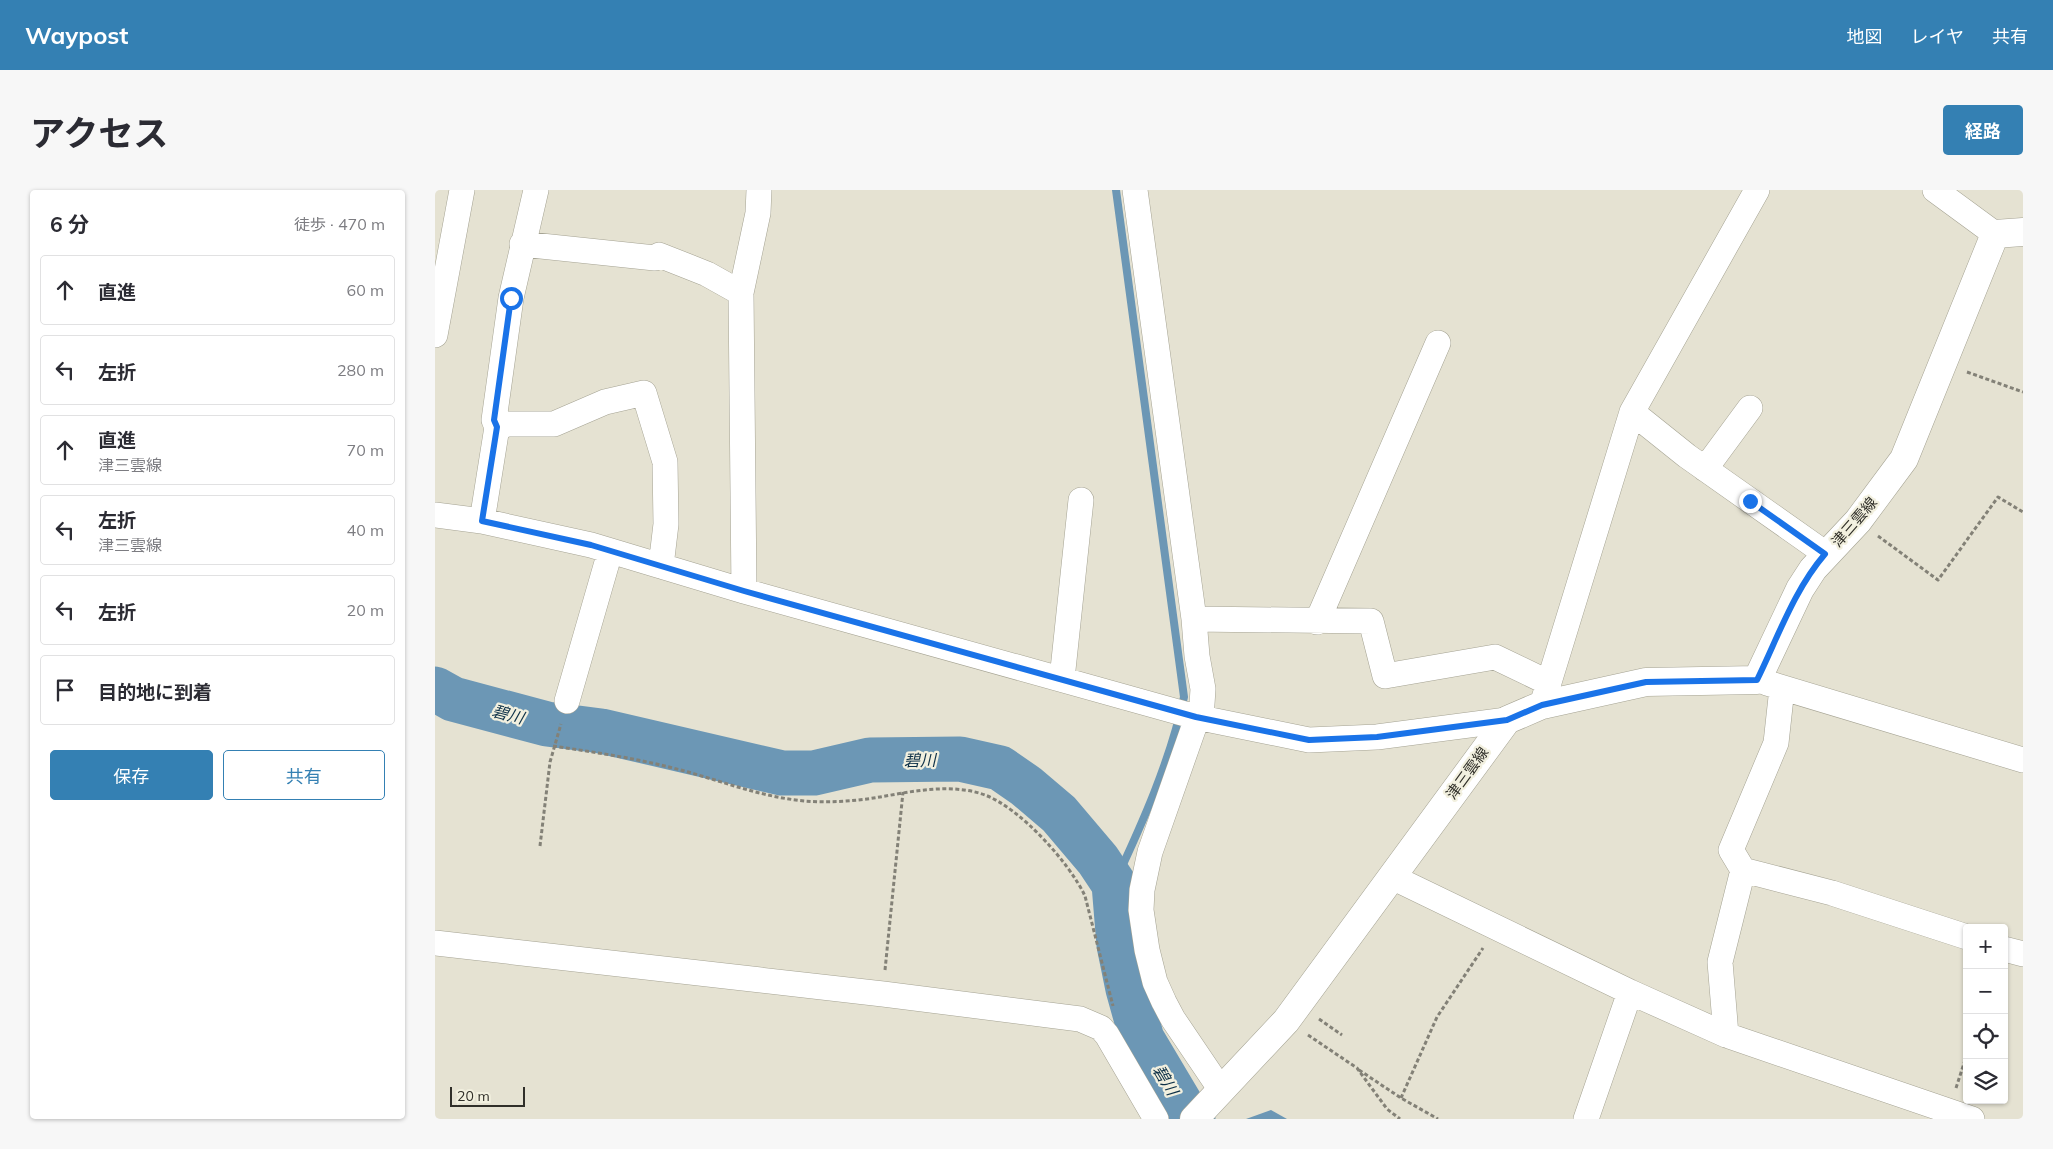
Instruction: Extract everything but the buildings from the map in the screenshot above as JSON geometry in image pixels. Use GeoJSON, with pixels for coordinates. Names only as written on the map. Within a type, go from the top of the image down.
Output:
{"type":"FeatureCollection","features":[{"type":"Feature","properties":{"kind":"main road"},"geometry":{"type":"LineString","coordinates":[[1995,234],[2023,232]]}},
{"type":"Feature","properties":{"kind":"main road","name":"津三雲線"},"geometry":{"type":"LineString","coordinates":[[1770,684],[1800,589],[1813,568],[1857,521],[1904,459],[1995,234]]}},
{"type":"Feature","properties":{"kind":"main road"},"geometry":{"type":"LineString","coordinates":[[1507,720],[1545,694],[1646,682],[1770,684]]}},
{"type":"Feature","properties":{"kind":"main road","name":"津三雲線"},"geometry":{"type":"LineString","coordinates":[[1194,1119],[1286,1021],[1507,720]]}},
{"type":"Feature","properties":{"kind":"street"},"geometry":{"type":"LineString","coordinates":[[435,335],[462,190]]}},
{"type":"Feature","properties":{"kind":"street"},"geometry":{"type":"LineString","coordinates":[[482,521],[497,427],[494,420],[511,298],[536,190]]}},
{"type":"Feature","properties":{"kind":"street"},"geometry":{"type":"LineString","coordinates":[[744,591],[741,293],[758,213],[759,190]]}},
{"type":"Feature","properties":{"kind":"street"},"geometry":{"type":"LineString","coordinates":[[1135,190],[1203,689],[1202,704],[1186,714],[1150,852],[1142,890],[1141,910],[1147,950],[1155,982],[1173,1019],[1218,1093]]}},
{"type":"Feature","properties":{"kind":"street"},"geometry":{"type":"LineString","coordinates":[[1194,619],[1317,622],[1371,621],[1385,676],[1495,657],[1545,694],[1632,412],[1757,190]]}},
{"type":"Feature","properties":{"kind":"street"},"geometry":{"type":"LineString","coordinates":[[1935,190],[1995,234]]}},
{"type":"Feature","properties":{"kind":"street"},"geometry":{"type":"LineString","coordinates":[[522,244],[655,258],[659,255],[699,271],[741,293]]}},
{"type":"Feature","properties":{"kind":"street"},"geometry":{"type":"LineString","coordinates":[[1317,622],[1438,343]]}},
{"type":"Feature","properties":{"kind":"street"},"geometry":{"type":"LineString","coordinates":[[497,427],[508,424],[554,424],[605,402],[644,393],[665,462],[666,524],[661,566]]}},
{"type":"Feature","properties":{"kind":"street"},"geometry":{"type":"LineString","coordinates":[[1705,469],[1751,408]]}},
{"type":"Feature","properties":{"kind":"street"},"geometry":{"type":"LineString","coordinates":[[1632,412],[1705,469],[1825,554]]}},
{"type":"Feature","properties":{"kind":"street"},"geometry":{"type":"LineString","coordinates":[[1062,679],[1081,500]]}},
{"type":"Feature","properties":{"kind":"street"},"geometry":{"type":"LineString","coordinates":[[435,515],[482,521],[591,545],[744,591],[1186,714],[1309,740],[1377,737],[1507,720]]}},
{"type":"Feature","properties":{"kind":"street"},"geometry":{"type":"LineString","coordinates":[[567,701],[610,552]]}},
{"type":"Feature","properties":{"kind":"street"},"geometry":{"type":"LineString","coordinates":[[1963,935],[1832,893],[1743,870],[1731,850],[1776,743],[1770,684],[2023,760]]}},
{"type":"Feature","properties":{"kind":"street"},"geometry":{"type":"LineString","coordinates":[[1726,1035],[1720,962],[1743,870]]}},
{"type":"Feature","properties":{"kind":"street"},"geometry":{"type":"LineString","coordinates":[[1392,877],[1630,992],[1726,1035],[1972,1119]]}},
{"type":"Feature","properties":{"kind":"street"},"geometry":{"type":"LineString","coordinates":[[435,943],[883,994],[1080,1019],[1091,1022],[1101,1028],[1107,1035],[1156,1119]]}},
{"type":"Feature","properties":{"kind":"street"},"geometry":{"type":"LineString","coordinates":[[2008,949],[2023,954]]}},
{"type":"Feature","properties":{"kind":"street"},"geometry":{"type":"LineString","coordinates":[[1586,1119],[1630,992]]}},
{"type":"Feature","properties":{"kind":"path"},"geometry":{"type":"LineString","coordinates":[[1943,363],[2023,392]]}},
{"type":"Feature","properties":{"kind":"path"},"geometry":{"type":"LineString","coordinates":[[1857,521],[1938,580],[1998,497],[2023,512]]}},
{"type":"Feature","properties":{"kind":"path"},"geometry":{"type":"LineString","coordinates":[[540,846],[553,746],[556,741]]}},
{"type":"Feature","properties":{"kind":"path"},"geometry":{"type":"LineString","coordinates":[[553,746],[673,768],[777,798],[806,801],[842,800],[879,797],[903,792],[952,789],[969,790],[999,801],[1019,816],[1050,846],[1079,884],[1085,896],[1113,1009]]}},
{"type":"Feature","properties":{"kind":"path"},"geometry":{"type":"LineString","coordinates":[[883,994],[903,792]]}},
{"type":"Feature","properties":{"kind":"path"},"geometry":{"type":"LineString","coordinates":[[1401,1098],[1437,1017],[1497,928]]}},
{"type":"Feature","properties":{"kind":"path"},"geometry":{"type":"LineString","coordinates":[[1286,1021],[1401,1098],[1438,1119]]}},
{"type":"Feature","properties":{"kind":"path"},"geometry":{"type":"LineString","coordinates":[[1949,1110],[1965,1059]]}},
{"type":"Feature","properties":{"kind":"path"},"geometry":{"type":"LineString","coordinates":[[1357,1068],[1387,1109],[1401,1119]]}},
{"type":"Feature","properties":{"kind":"water"},"geometry":{"type":"Polygon","coordinates":[[[1271,1110],[1287,1119],[1246,1119],[1271,1110]]]}},
{"type":"Feature","properties":{"kind":"waterway"},"geometry":{"type":"LineString","coordinates":[[1114,884],[1145,816],[1163,769],[1184,697],[1116,190]]}},
{"type":"Feature","properties":{"kind":"waterway","name":"碧川"},"geometry":{"type":"LineString","coordinates":[[435,689],[453,699],[547,724],[601,731],[782,773],[814,773],[870,760],[960,759],[1000,768],[1026,786],[1059,814],[1098,860],[1114,884],[1119,945],[1128,989],[1142,1039],[1183,1108],[1193,1119]]}},
{"type":"Feature","properties":{"kind":"route"},"geometry":{"type":"LineString","coordinates":[[511,298],[494,420],[497,427],[482,521],[591,545],[744,591],[1196,717],[1309,740],[1377,737],[1507,720],[1542,705],[1646,682],[1757,680],[1800,589],[1813,568],[1825,554],[1750,501]]}}]}
